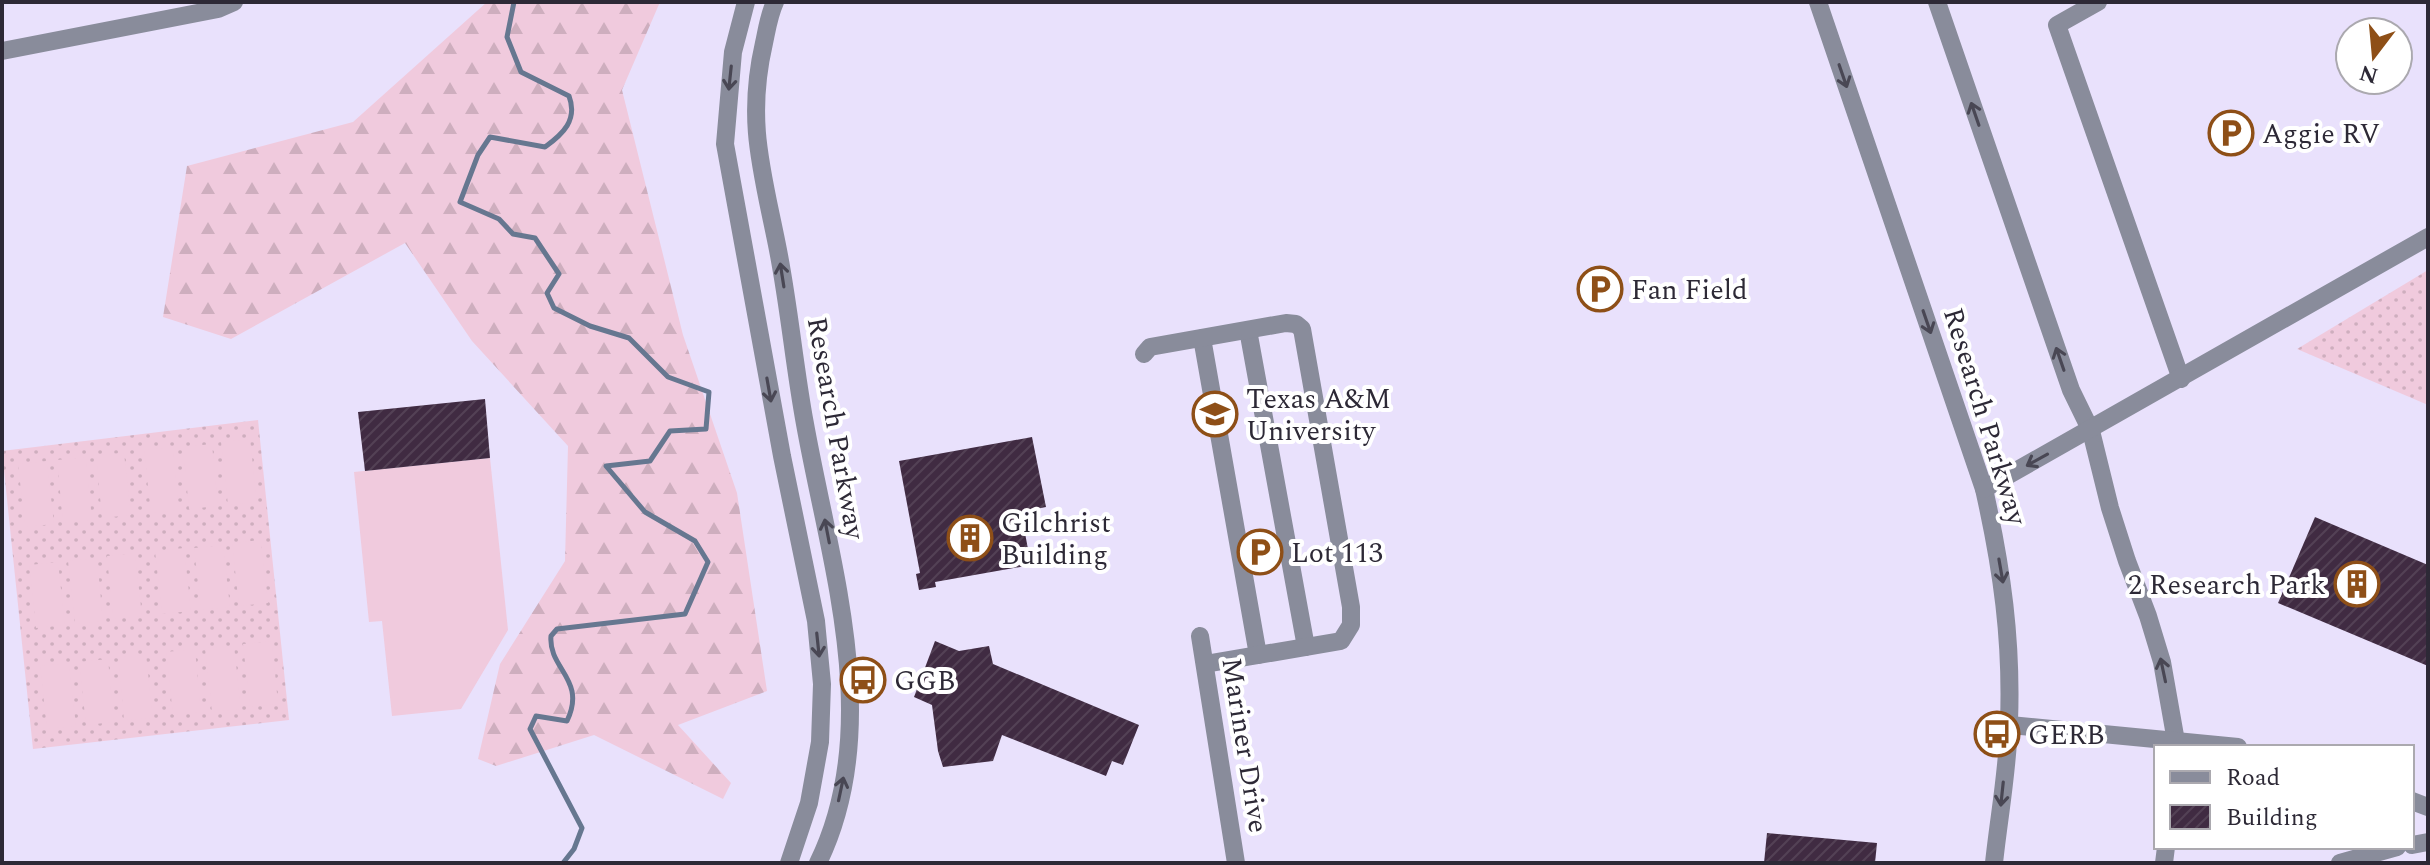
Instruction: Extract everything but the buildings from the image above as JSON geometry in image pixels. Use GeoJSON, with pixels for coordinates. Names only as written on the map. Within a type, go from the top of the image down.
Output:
{"type":"FeatureCollection","features":[{"type":"Feature","properties":{"kind":"street"},"geometry":{"type":"LineString","coordinates":[[2,51],[218,9],[234,2]]}},
{"type":"Feature","properties":{"kind":"street","name":"Research Parkway"},"geometry":{"type":"LineString","coordinates":[[746,2],[733,52],[725,144],[782,456],[816,621],[822,684],[820,742],[809,803],[789,863]]}},
{"type":"Feature","properties":{"kind":"street","name":"Research Parkway"},"geometry":{"type":"LineString","coordinates":[[775,2],[760,61],[755,117],[759,168],[777,247],[811,453],[845,623],[850,679],[843,784],[827,845],[818,863]]}},
{"type":"Feature","properties":{"kind":"street"},"geometry":{"type":"LineString","coordinates":[[1937,2],[2071,390],[2091,431],[2110,508],[2162,662],[2177,744]]}},
{"type":"Feature","properties":{"kind":"street"},"geometry":{"type":"LineString","coordinates":[[2098,2],[2057,25],[2181,379]]}},
{"type":"Feature","properties":{"kind":"street","name":"Research Parkway"},"geometry":{"type":"LineString","coordinates":[[1820,3],[1984,489],[2005,593],[2009,649],[2010,725],[1999,863]]}},
{"type":"Feature","properties":{"kind":"street"},"geometry":{"type":"LineString","coordinates":[[1984,489],[2428,237]]}},
{"type":"Feature","properties":{"kind":"street"},"geometry":{"type":"LineString","coordinates":[[1144,354],[1150,347],[1286,323],[1296,324],[1302,329],[1351,607],[1351,625],[1341,641],[1205,664]]}},
{"type":"Feature","properties":{"kind":"street"},"geometry":{"type":"LineString","coordinates":[[1248,330],[1306,647]]}},
{"type":"Feature","properties":{"kind":"street"},"geometry":{"type":"LineString","coordinates":[[1202,338],[1258,655]]}},
{"type":"Feature","properties":{"kind":"street"},"geometry":{"type":"LineString","coordinates":[[782,456],[811,453]]}},
{"type":"Feature","properties":{"kind":"street","name":"Mariner Drive"},"geometry":{"type":"LineString","coordinates":[[1200,636],[1236,863]]}},
{"type":"Feature","properties":{"kind":"street"},"geometry":{"type":"LineString","coordinates":[[2010,725],[2197,745]]}},
{"type":"Feature","properties":{"kind":"street"},"geometry":{"type":"LineString","coordinates":[[820,742],[847,746]]}},
{"type":"Feature","properties":{"kind":"street"},"geometry":{"type":"LineString","coordinates":[[2340,863],[2390,849]]}},
{"type":"Feature","properties":{"kind":"green space"},"geometry":{"type":"Polygon","coordinates":[[[487,2],[660,2],[622,90],[683,335],[737,493],[767,691],[678,725],[731,783],[723,799],[594,735],[496,766],[478,759],[500,664],[565,561],[568,446],[472,341],[405,243],[231,339],[163,317],[187,166],[353,122],[487,2]]]}},
{"type":"Feature","properties":{"kind":"green space"},"geometry":{"type":"Polygon","coordinates":[[[2428,270],[2428,405],[2297,349],[2428,270]]]}},
{"type":"Feature","properties":{"kind":"green space"},"geometry":{"type":"Polygon","coordinates":[[[258,420],[289,720],[33,749],[2,451],[258,420]]]}},
{"type":"Feature","properties":{"kind":"green space"},"geometry":{"type":"Polygon","coordinates":[[[250,439],[257,502],[228,505],[221,442],[250,439]]]}},
{"type":"Feature","properties":{"kind":"green space"},"geometry":{"type":"Polygon","coordinates":[[[212,444],[218,506],[189,509],[183,447],[212,444]]]}},
{"type":"Feature","properties":{"kind":"green space"},"geometry":{"type":"Polygon","coordinates":[[[173,447],[179,510],[151,513],[144,450],[173,447]]]}},
{"type":"Feature","properties":{"kind":"green space"},"geometry":{"type":"Polygon","coordinates":[[[124,453],[131,515],[102,518],[96,455],[124,453]]]}},
{"type":"Feature","properties":{"kind":"green space"},"geometry":{"type":"Polygon","coordinates":[[[86,457],[92,520],[63,523],[57,460],[86,457]]]}},
{"type":"Feature","properties":{"kind":"green space"},"geometry":{"type":"Polygon","coordinates":[[[490,458],[508,630],[461,709],[392,716],[382,621],[369,622],[354,472],[490,458]]]}},
{"type":"Feature","properties":{"kind":"green space"},"geometry":{"type":"Polygon","coordinates":[[[47,461],[54,524],[25,527],[18,464],[47,461]]]}},
{"type":"Feature","properties":{"kind":"green space"},"geometry":{"type":"Polygon","coordinates":[[[261,540],[268,603],[239,606],[232,543],[261,540]]]}},
{"type":"Feature","properties":{"kind":"green space"},"geometry":{"type":"Polygon","coordinates":[[[223,545],[230,607],[201,610],[194,548],[223,545]]]}},
{"type":"Feature","properties":{"kind":"green space"},"geometry":{"type":"Polygon","coordinates":[[[184,548],[191,611],[162,614],[155,551],[184,548]]]}},
{"type":"Feature","properties":{"kind":"green space"},"geometry":{"type":"Polygon","coordinates":[[[135,553],[142,616],[113,619],[107,556],[135,553]]]}},
{"type":"Feature","properties":{"kind":"green space"},"geometry":{"type":"Polygon","coordinates":[[[97,558],[103,621],[75,624],[68,561],[97,558]]]}},
{"type":"Feature","properties":{"kind":"green space"},"geometry":{"type":"Polygon","coordinates":[[[58,562],[65,625],[36,628],[29,565],[58,562]]]}},
{"type":"Feature","properties":{"kind":"green space"},"geometry":{"type":"Polygon","coordinates":[[[272,641],[278,704],[250,707],[243,644],[272,641]]]}},
{"type":"Feature","properties":{"kind":"green space"},"geometry":{"type":"Polygon","coordinates":[[[234,646],[241,709],[212,712],[205,648],[234,646]]]}},
{"type":"Feature","properties":{"kind":"green space"},"geometry":{"type":"Polygon","coordinates":[[[195,649],[201,712],[173,715],[166,652],[195,649]]]}},
{"type":"Feature","properties":{"kind":"green space"},"geometry":{"type":"Polygon","coordinates":[[[146,655],[153,718],[124,720],[118,657],[146,655]]]}},
{"type":"Feature","properties":{"kind":"green space"},"geometry":{"type":"Polygon","coordinates":[[[108,659],[114,722],[86,725],[79,662],[108,659]]]}},
{"type":"Feature","properties":{"kind":"green space"},"geometry":{"type":"Polygon","coordinates":[[[69,663],[76,726],[47,729],[40,666],[69,663]]]}},
{"type":"Feature","properties":{"kind":"waterway"},"geometry":{"type":"LineString","coordinates":[[514,2],[507,37],[521,72],[569,96],[572,112],[567,126],[545,147],[490,137],[478,155],[460,202],[499,219],[513,234],[535,238],[559,274],[547,293],[554,308],[590,326],[629,338],[668,377],[709,392],[706,429],[670,431],[650,461],[606,466],[645,512],[695,541],[708,562],[685,614],[557,629],[551,636],[555,657],[570,684],[572,707],[567,721],[536,716],[530,729],[582,828],[574,849],[563,863]]}},
{"type":"Feature","properties":{"kind":"place","name":"Aggie RV"},"geometry":{"type":"Point","coordinates":[2231,133]}},
{"type":"Feature","properties":{"kind":"place","name":"Fan Field"},"geometry":{"type":"Point","coordinates":[1600,289]}},
{"type":"Feature","properties":{"kind":"place","name":"Texas A&M University"},"geometry":{"type":"Point","coordinates":[1215,414]}},
{"type":"Feature","properties":{"kind":"place","name":"Gilchrist Building"},"geometry":{"type":"Point","coordinates":[970,538]}},
{"type":"Feature","properties":{"kind":"place","name":"Lot 113"},"geometry":{"type":"Point","coordinates":[1260,552]}},
{"type":"Feature","properties":{"kind":"place","name":"2 Research Park"},"geometry":{"type":"Point","coordinates":[2357,584]}},
{"type":"Feature","properties":{"kind":"place","name":"GGB"},"geometry":{"type":"Point","coordinates":[863,680]}},
{"type":"Feature","properties":{"kind":"place","name":"GERB"},"geometry":{"type":"Point","coordinates":[1997,734]}}]}
